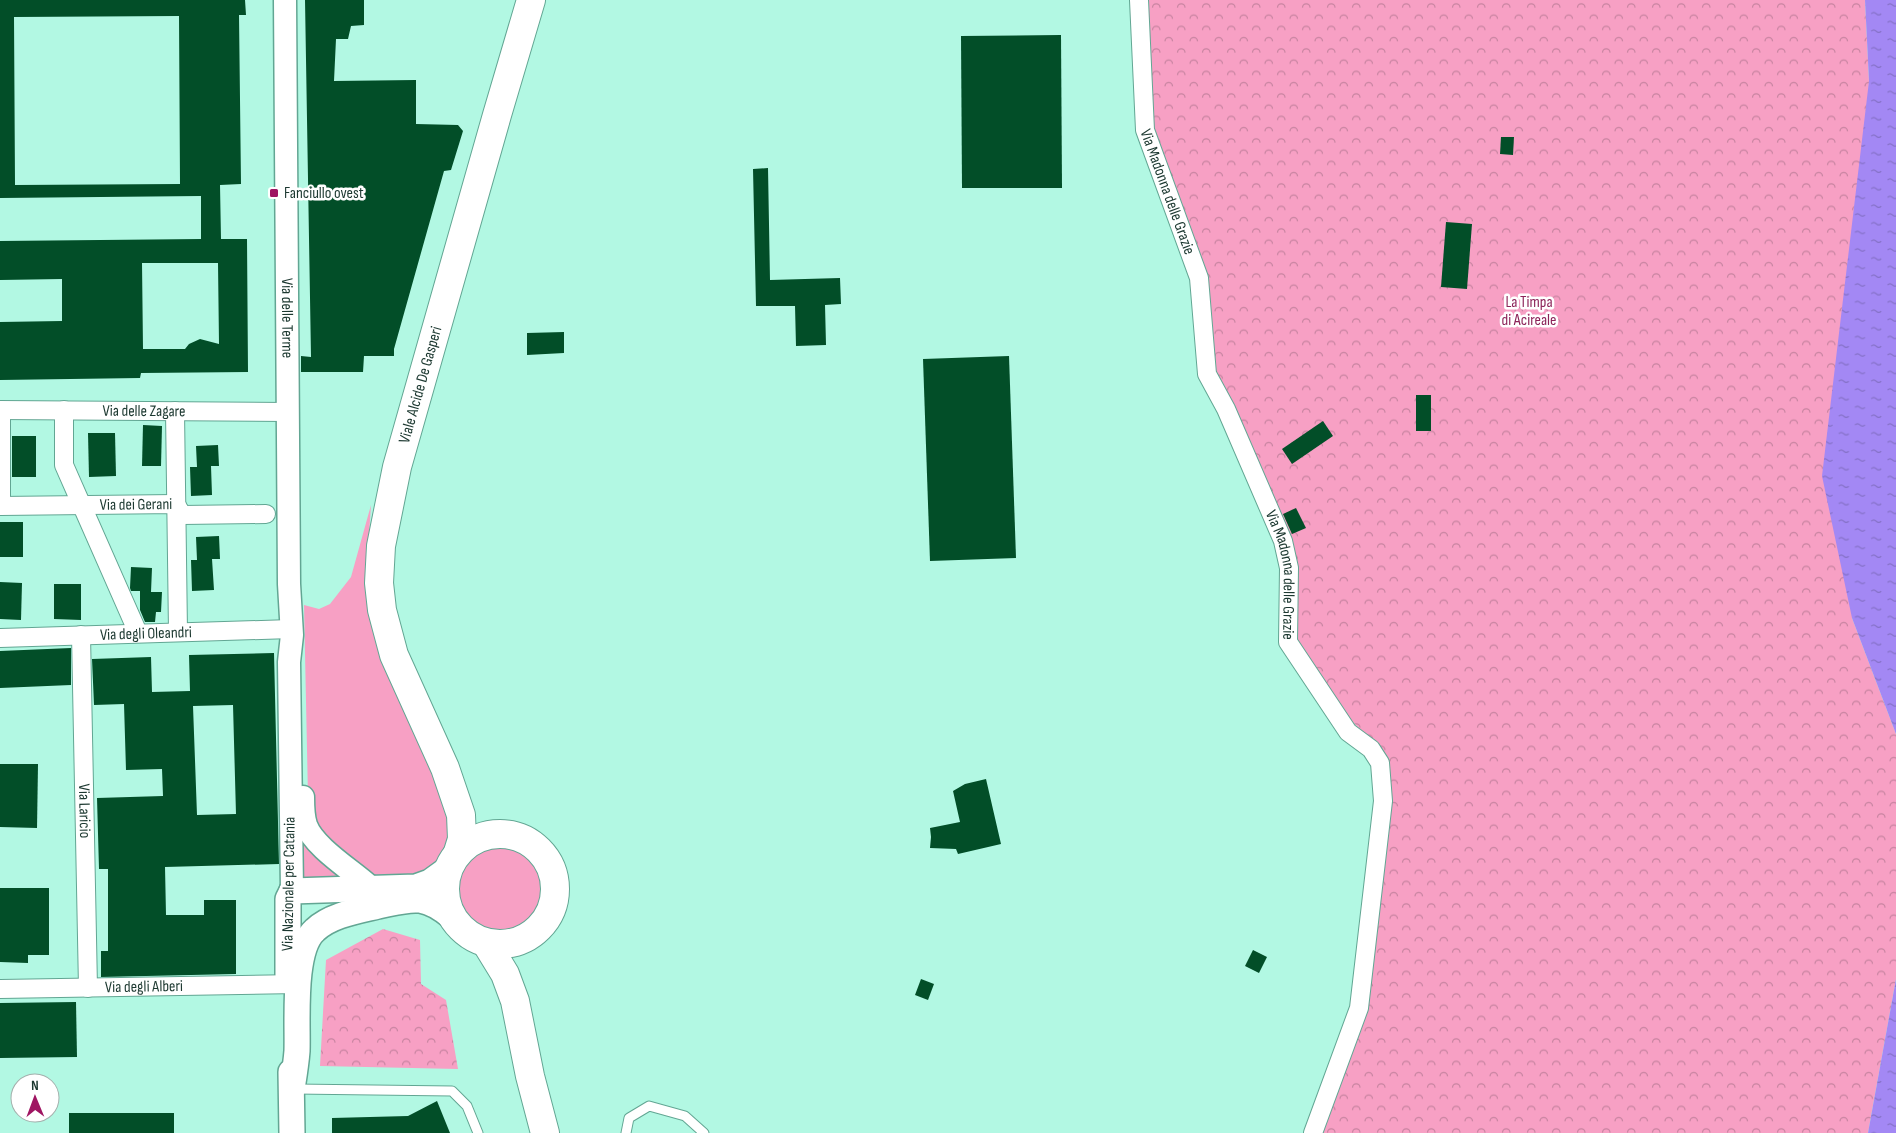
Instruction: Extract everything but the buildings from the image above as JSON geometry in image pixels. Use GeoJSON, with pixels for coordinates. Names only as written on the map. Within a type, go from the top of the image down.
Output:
{"type":"FeatureCollection","features":[{"type":"Feature","properties":{"kind":"main road","name":"Viale Alcide De Gasperi"},"geometry":{"type":"LineString","coordinates":[[445,768],[394,655],[382,610],[379,582],[381,546],[397,467],[531,0]]}},
{"type":"Feature","properties":{"kind":"main road"},"geometry":{"type":"LineString","coordinates":[[445,768],[473,810],[502,834]]}},
{"type":"Feature","properties":{"kind":"main road"},"geometry":{"type":"LineString","coordinates":[[445,768],[461,815],[462,839],[444,885],[446,902],[452,917]]}},
{"type":"Feature","properties":{"kind":"main road"},"geometry":{"type":"LineString","coordinates":[[292,891],[308,901],[371,899],[423,900],[438,905],[466,933],[486,943],[500,944],[515,942],[528,937],[541,926],[550,914],[554,899],[555,883],[551,868],[543,854],[532,844],[518,837],[502,834],[486,836],[471,842],[430,882],[371,899],[316,929],[308,937],[303,948],[293,984]]}},
{"type":"Feature","properties":{"kind":"main road","name":"Via Nazionale per Catania"},"geometry":{"type":"LineString","coordinates":[[292,891],[288,899],[293,984],[292,1133]]}},
{"type":"Feature","properties":{"kind":"main road"},"geometry":{"type":"LineString","coordinates":[[514,1001],[516,972],[528,937]]}},
{"type":"Feature","properties":{"kind":"main road"},"geometry":{"type":"LineString","coordinates":[[486,943],[505,974],[514,1001],[530,1076],[545,1133]]}},
{"type":"Feature","properties":{"kind":"street","name":"Via delle Terme"},"geometry":{"type":"LineString","coordinates":[[285,0],[289,584],[291,632]]}},
{"type":"Feature","properties":{"kind":"street","name":"Via Madonna delle Grazie"},"geometry":{"type":"LineString","coordinates":[[1139,0],[1146,130],[1199,278],[1207,374],[1226,409],[1283,541],[1289,568],[1288,642],[1348,732],[1370,749],[1380,763],[1383,800],[1358,1008],[1313,1133]]}},
{"type":"Feature","properties":{"kind":"street","name":"Via delle Zagare"},"geometry":{"type":"LineString","coordinates":[[0,410],[288,412]]}},
{"type":"Feature","properties":{"kind":"street"},"geometry":{"type":"LineString","coordinates":[[0,410],[0,506]]}},
{"type":"Feature","properties":{"kind":"street"},"geometry":{"type":"LineString","coordinates":[[64,410],[64,466],[138,633]]}},
{"type":"Feature","properties":{"kind":"street"},"geometry":{"type":"LineString","coordinates":[[175,411],[178,632]]}},
{"type":"Feature","properties":{"kind":"street","name":"Via dei Gerani"},"geometry":{"type":"LineString","coordinates":[[0,506],[176,504],[182,515],[266,514]]}},
{"type":"Feature","properties":{"kind":"street","name":"Via degli Oleandri"},"geometry":{"type":"LineString","coordinates":[[0,638],[178,632],[291,632]]}},
{"type":"Feature","properties":{"kind":"street"},"geometry":{"type":"LineString","coordinates":[[291,632],[299,668],[302,790],[307,826],[322,846],[368,885],[371,899]]}},
{"type":"Feature","properties":{"kind":"street","name":"Via Nazionale per Catania"},"geometry":{"type":"LineString","coordinates":[[291,632],[289,662],[292,891]]}},
{"type":"Feature","properties":{"kind":"street","name":"Via Laricio"},"geometry":{"type":"LineString","coordinates":[[80,635],[88,988]]}},
{"type":"Feature","properties":{"kind":"street","name":"Via degli Alberi"},"geometry":{"type":"LineString","coordinates":[[0,989],[293,984]]}},
{"type":"Feature","properties":{"kind":"lane"},"geometry":{"type":"LineString","coordinates":[[292,1089],[452,1091],[467,1106],[478,1133]]}},
{"type":"Feature","properties":{"kind":"lane"},"geometry":{"type":"LineString","coordinates":[[626,1133],[629,1118],[649,1106],[685,1116],[704,1133]]}},
{"type":"Feature","properties":{"kind":"green space","name":"La Timpa di Acireale"},"geometry":{"type":"Polygon","coordinates":[[[1142,0],[1865,0],[1869,81],[1852,618],[1896,734],[1896,979],[1868,1133],[1322,1133],[1380,880],[1376,746],[1345,714],[1297,639],[1298,565],[1212,372],[1206,287],[1153,131],[1142,0]]]}},
{"type":"Feature","properties":{"kind":"green space"},"geometry":{"type":"Polygon","coordinates":[[[371,505],[368,550],[443,787],[454,839],[444,856],[431,870],[409,879],[375,878],[318,831],[308,797],[304,605],[319,609],[330,604],[351,577],[371,505]]]}},
{"type":"Feature","properties":{"kind":"green space"},"geometry":{"type":"Polygon","coordinates":[[[300,836],[353,883],[301,885],[300,836]]]}},
{"type":"Feature","properties":{"kind":"green space"},"geometry":{"type":"Polygon","coordinates":[[[501,844],[519,847],[534,857],[544,872],[547,890],[544,908],[534,923],[519,933],[501,936],[483,933],[468,923],[458,908],[455,890],[458,872],[468,857],[483,847],[501,844]]]}},
{"type":"Feature","properties":{"kind":"green space"},"geometry":{"type":"Polygon","coordinates":[[[383,929],[420,940],[421,984],[446,1000],[458,1069],[320,1066],[326,960],[383,929]]]}},
{"type":"Feature","properties":{"kind":"water"},"geometry":{"type":"Polygon","coordinates":[[[1865,0],[1896,0],[1896,734],[1852,618],[1822,476],[1869,81],[1865,0]]]}},
{"type":"Feature","properties":{"kind":"water"},"geometry":{"type":"Polygon","coordinates":[[[1896,979],[1896,1133],[1868,1133],[1896,979]]]}},
{"type":"Feature","properties":{"kind":"place","name":"Fanciullo ovest"},"geometry":{"type":"Point","coordinates":[274,193]}}]}
